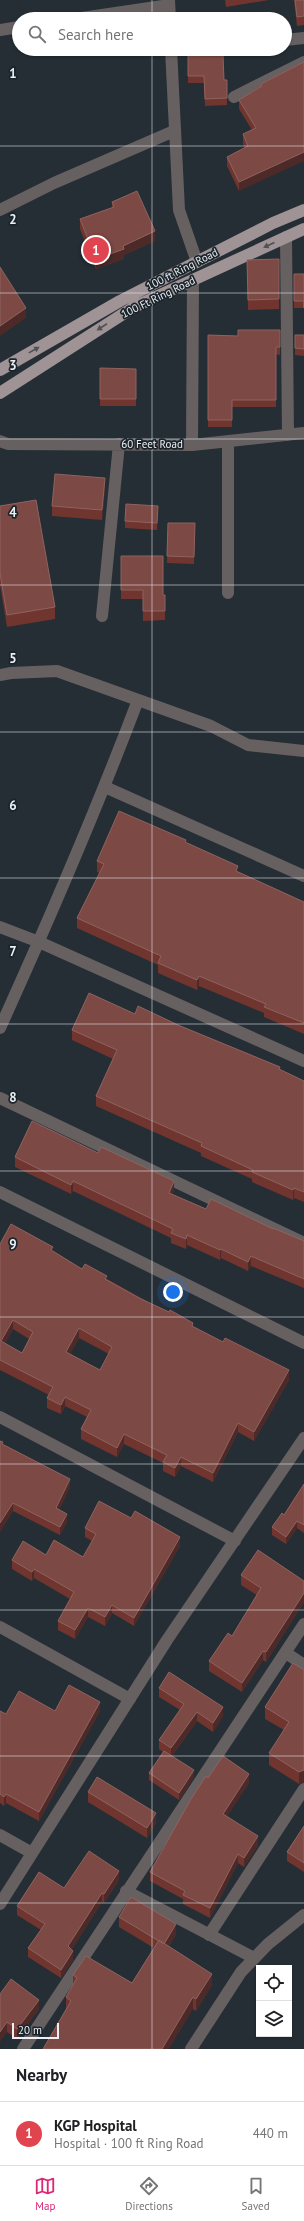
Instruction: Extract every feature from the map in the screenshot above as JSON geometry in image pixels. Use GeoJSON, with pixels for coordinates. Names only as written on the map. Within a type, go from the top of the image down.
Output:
{"type":"FeatureCollection","features":[{"type":"Feature","properties":{"kind":"main road","name":"100 ft Ring Road"},"geometry":{"type":"LineString","coordinates":[[0,370],[120,301],[273,223],[304,210]]}},
{"type":"Feature","properties":{"kind":"main road","name":"100 Ft Ring Road"},"geometry":{"type":"LineString","coordinates":[[0,393],[134,307],[304,229]]}},
{"type":"Feature","properties":{"kind":"street"},"geometry":{"type":"LineString","coordinates":[[114,12],[169,2],[170,12]]}},
{"type":"Feature","properties":{"kind":"street"},"geometry":{"type":"LineString","coordinates":[[0,30],[12,28]]}},
{"type":"Feature","properties":{"kind":"street"},"geometry":{"type":"LineString","coordinates":[[292,39],[304,38]]}},
{"type":"Feature","properties":{"kind":"street"},"geometry":{"type":"LineString","coordinates":[[171,56],[179,210],[197,262]]}},
{"type":"Feature","properties":{"kind":"street"},"geometry":{"type":"LineString","coordinates":[[234,97],[304,62]]}},
{"type":"Feature","properties":{"kind":"street"},"geometry":{"type":"LineString","coordinates":[[0,210],[54,183],[174,131]]}},
{"type":"Feature","properties":{"kind":"street"},"geometry":{"type":"LineString","coordinates":[[286,237],[293,335],[288,435]]}},
{"type":"Feature","properties":{"kind":"street"},"geometry":{"type":"LineString","coordinates":[[192,445],[193,280]]}},
{"type":"Feature","properties":{"kind":"street","name":"60 Feet Road"},"geometry":{"type":"LineString","coordinates":[[0,440],[8,444],[192,445],[304,433]]}},
{"type":"Feature","properties":{"kind":"street"},"geometry":{"type":"LineString","coordinates":[[228,441],[228,592]]}},
{"type":"Feature","properties":{"kind":"street"},"geometry":{"type":"LineString","coordinates":[[102,616],[119,444]]}},
{"type":"Feature","properties":{"kind":"street"},"geometry":{"type":"LineString","coordinates":[[0,675],[10,673],[57,671],[211,726],[248,745],[304,751]]}},
{"type":"Feature","properties":{"kind":"street"},"geometry":{"type":"LineString","coordinates":[[0,1028],[39,942],[105,787],[138,700]]}},
{"type":"Feature","properties":{"kind":"street"},"geometry":{"type":"LineString","coordinates":[[105,787],[304,876]]}},
{"type":"Feature","properties":{"kind":"street"},"geometry":{"type":"LineString","coordinates":[[0,926],[39,942],[304,1061]]}},
{"type":"Feature","properties":{"kind":"street"},"geometry":{"type":"LineString","coordinates":[[0,1098],[304,1243]]}},
{"type":"Feature","properties":{"kind":"street"},"geometry":{"type":"LineString","coordinates":[[0,1192],[304,1343]]}},
{"type":"Feature","properties":{"kind":"street"},"geometry":{"type":"LineString","coordinates":[[0,1417],[235,1540]]}},
{"type":"Feature","properties":{"kind":"street"},"geometry":{"type":"LineString","coordinates":[[0,1904],[130,1699],[304,1438]]}},
{"type":"Feature","properties":{"kind":"street"},"geometry":{"type":"LineString","coordinates":[[24,2049],[126,1891],[304,1624]]}},
{"type":"Feature","properties":{"kind":"street"},"geometry":{"type":"LineString","coordinates":[[0,1628],[130,1699]]}},
{"type":"Feature","properties":{"kind":"street"},"geometry":{"type":"LineString","coordinates":[[286,1653],[304,1666]]}},
{"type":"Feature","properties":{"kind":"street"},"geometry":{"type":"LineString","coordinates":[[209,1934],[304,1789]]}},
{"type":"Feature","properties":{"kind":"street"},"geometry":{"type":"LineString","coordinates":[[0,1835],[32,1853]]}},
{"type":"Feature","properties":{"kind":"street"},"geometry":{"type":"LineString","coordinates":[[126,1891],[254,1958]]}},
{"type":"Feature","properties":{"kind":"street"},"geometry":{"type":"LineString","coordinates":[[191,2049],[240,1972],[304,1915]]}},
{"type":"Feature","properties":{"kind":"building"},"geometry":{"type":"Polygon","coordinates":[[[295,0],[304,0],[304,16],[297,17],[295,0]]]}},
{"type":"Feature","properties":{"kind":"building"},"geometry":{"type":"Polygon","coordinates":[[[188,56],[223,56],[224,80],[227,80],[227,98],[205,99],[204,76],[188,76],[188,56]]]}},
{"type":"Feature","properties":{"kind":"building"},"geometry":{"type":"Polygon","coordinates":[[[304,62],[304,152],[239,182],[227,157],[248,146],[243,134],[256,128],[239,100],[262,86],[261,84],[304,62]]]}},
{"type":"Feature","properties":{"kind":"building"},"geometry":{"type":"Polygon","coordinates":[[[137,191],[155,231],[123,246],[124,249],[96,259],[80,219],[114,207],[112,202],[137,191]]]}},
{"type":"Feature","properties":{"kind":"building"},"geometry":{"type":"Polygon","coordinates":[[[279,259],[279,299],[248,300],[247,260],[279,259]]]}},
{"type":"Feature","properties":{"kind":"building"},"geometry":{"type":"Polygon","coordinates":[[[0,267],[26,308],[0,326],[0,267]]]}},
{"type":"Feature","properties":{"kind":"building"},"geometry":{"type":"Polygon","coordinates":[[[294,274],[304,274],[304,301],[294,301],[294,274]]]}},
{"type":"Feature","properties":{"kind":"building"},"geometry":{"type":"Polygon","coordinates":[[[238,330],[280,330],[280,347],[276,347],[276,400],[232,400],[232,420],[208,420],[208,335],[238,336],[238,330]]]}},
{"type":"Feature","properties":{"kind":"building"},"geometry":{"type":"Polygon","coordinates":[[[295,335],[304,335],[304,349],[295,348],[295,335]]]}},
{"type":"Feature","properties":{"kind":"building"},"geometry":{"type":"Polygon","coordinates":[[[100,368],[136,369],[136,399],[100,399],[100,368]]]}},
{"type":"Feature","properties":{"kind":"building"},"geometry":{"type":"Polygon","coordinates":[[[55,474],[105,478],[102,510],[52,506],[55,474]]]}},
{"type":"Feature","properties":{"kind":"building"},"geometry":{"type":"Polygon","coordinates":[[[36,500],[55,607],[7,615],[0,573],[0,506],[36,500]]]}},
{"type":"Feature","properties":{"kind":"building"},"geometry":{"type":"Polygon","coordinates":[[[126,504],[158,506],[157,523],[125,521],[126,504]]]}},
{"type":"Feature","properties":{"kind":"building"},"geometry":{"type":"Polygon","coordinates":[[[168,523],[195,523],[194,557],[167,556],[168,523]]]}},
{"type":"Feature","properties":{"kind":"building"},"geometry":{"type":"Polygon","coordinates":[[[121,556],[163,556],[163,595],[165,595],[165,611],[143,611],[143,590],[121,590],[121,556]]]}},
{"type":"Feature","properties":{"kind":"building"},"geometry":{"type":"Polygon","coordinates":[[[119,811],[186,840],[185,842],[238,866],[236,871],[304,902],[304,1023],[264,1007],[266,1004],[199,976],[197,980],[158,963],[161,956],[77,918],[104,864],[97,861],[119,811]]]}},
{"type":"Feature","properties":{"kind":"building"},"geometry":{"type":"Polygon","coordinates":[[[89,993],[135,1014],[138,1006],[178,1025],[280,1067],[279,1069],[304,1081],[304,1192],[294,1188],[293,1190],[252,1172],[253,1170],[201,1146],[202,1143],[96,1096],[117,1050],[72,1030],[89,993]]]}},
{"type":"Feature","properties":{"kind":"building"},"geometry":{"type":"Polygon","coordinates":[[[32,1121],[98,1153],[101,1147],[174,1181],[169,1193],[206,1209],[211,1199],[273,1229],[304,1241],[304,1279],[251,1256],[248,1262],[187,1235],[186,1239],[171,1233],[173,1229],[73,1181],[71,1185],[15,1157],[32,1121]]]}},
{"type":"Feature","properties":{"kind":"building"},"geometry":{"type":"Polygon","coordinates":[[[11,1224],[53,1247],[51,1250],[82,1269],[85,1264],[107,1276],[105,1279],[139,1298],[169,1312],[170,1310],[193,1323],[192,1326],[223,1342],[225,1338],[289,1370],[254,1432],[238,1423],[213,1473],[181,1457],[175,1468],[163,1462],[167,1455],[124,1434],[117,1448],[81,1429],[91,1410],[65,1397],[61,1405],[47,1398],[53,1387],[0,1360],[0,1244],[11,1224]],[[13,1320],[1,1341],[22,1353],[33,1332],[13,1320]],[[79,1328],[66,1352],[100,1370],[112,1347],[79,1328]]]}},
{"type":"Feature","properties":{"kind":"building"},"geometry":{"type":"Polygon","coordinates":[[[0,1441],[3,1442],[2,1444],[70,1479],[56,1508],[67,1514],[60,1527],[13,1503],[0,1523],[0,1441]]]}},
{"type":"Feature","properties":{"kind":"building"},"geometry":{"type":"Polygon","coordinates":[[[304,1484],[304,1525],[297,1521],[286,1537],[272,1527],[282,1513],[284,1515],[304,1484]]]}},
{"type":"Feature","properties":{"kind":"building"},"geometry":{"type":"Polygon","coordinates":[[[99,1501],[131,1518],[135,1511],[180,1537],[134,1618],[112,1605],[105,1617],[88,1608],[75,1630],[58,1621],[74,1592],[34,1569],[32,1572],[12,1560],[23,1541],[46,1555],[54,1540],[83,1557],[96,1534],[85,1528],[99,1501]]]}},
{"type":"Feature","properties":{"kind":"building"},"geometry":{"type":"Polygon","coordinates":[[[258,1550],[304,1581],[304,1593],[266,1652],[263,1651],[242,1683],[209,1661],[228,1633],[232,1636],[261,1588],[241,1575],[258,1550]]]}},
{"type":"Feature","properties":{"kind":"building"},"geometry":{"type":"Polygon","coordinates":[[[293,1663],[304,1670],[304,1770],[299,1772],[269,1753],[289,1722],[265,1707],[293,1663]]]}},
{"type":"Feature","properties":{"kind":"building"},"geometry":{"type":"Polygon","coordinates":[[[169,1672],[223,1707],[213,1723],[197,1712],[171,1748],[159,1740],[184,1704],[159,1688],[169,1672]]]}},
{"type":"Feature","properties":{"kind":"building"},"geometry":{"type":"Polygon","coordinates":[[[69,1685],[100,1702],[39,1812],[6,1794],[4,1797],[0,1794],[0,1711],[6,1714],[19,1691],[55,1711],[69,1685]]]}},
{"type":"Feature","properties":{"kind":"building"},"geometry":{"type":"Polygon","coordinates":[[[164,1751],[194,1770],[179,1793],[149,1773],[164,1751]]]}},
{"type":"Feature","properties":{"kind":"building"},"geometry":{"type":"Polygon","coordinates":[[[223,1756],[249,1774],[223,1814],[258,1836],[244,1858],[238,1854],[210,1908],[183,1895],[185,1891],[150,1872],[191,1799],[206,1776],[208,1778],[223,1756]]]}},
{"type":"Feature","properties":{"kind":"building"},"geometry":{"type":"Polygon","coordinates":[[[97,1777],[156,1813],[147,1828],[88,1792],[97,1777]]]}},
{"type":"Feature","properties":{"kind":"building"},"geometry":{"type":"Polygon","coordinates":[[[304,1826],[304,1863],[287,1852],[304,1826]]]}},
{"type":"Feature","properties":{"kind":"building"},"geometry":{"type":"Polygon","coordinates":[[[89,1851],[119,1871],[104,1894],[102,1893],[68,1946],[73,1951],[61,1970],[28,1948],[45,1924],[17,1906],[39,1872],[64,1888],[89,1851]]]}},
{"type":"Feature","properties":{"kind":"building"},"geometry":{"type":"Polygon","coordinates":[[[131,1897],[176,1924],[164,1944],[119,1917],[131,1897]]]}},
{"type":"Feature","properties":{"kind":"building"},"geometry":{"type":"Polygon","coordinates":[[[159,1940],[212,1974],[196,1999],[193,1997],[162,2049],[43,2049],[71,2001],[66,1997],[77,1978],[73,1975],[86,1956],[132,1983],[159,1940]]]}},
{"type":"Feature","properties":{"kind":"building"},"geometry":{"type":"Polygon","coordinates":[[[11,1979],[39,2000],[17,2029],[7,2022],[0,2032],[0,1994],[11,1979]]]}},
{"type":"Feature","properties":{"kind":"place","name":"KGP Hospital"},"geometry":{"type":"Point","coordinates":[96,250]}}]}
